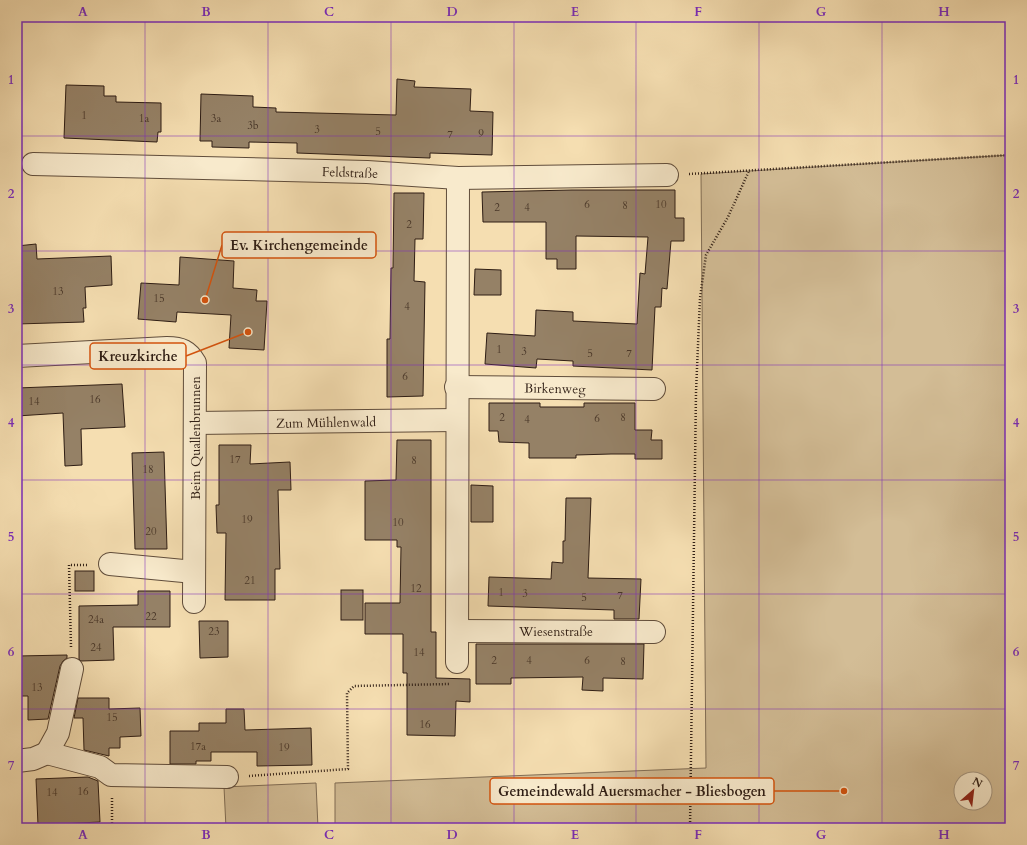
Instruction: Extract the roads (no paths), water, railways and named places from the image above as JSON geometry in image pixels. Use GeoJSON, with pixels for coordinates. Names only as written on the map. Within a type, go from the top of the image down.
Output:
{"type":"FeatureCollection","features":[{"type":"Feature","properties":{"kind":"street","name":"Feldstraße"},"geometry":{"type":"LineString","coordinates":[[33,164],[367,172],[458,178],[667,176]]}},
{"type":"Feature","properties":{"kind":"street"},"geometry":{"type":"LineString","coordinates":[[457,662],[456,387],[458,178]]}},
{"type":"Feature","properties":{"kind":"street","name":"Beim Quallenbrunnen"},"geometry":{"type":"LineString","coordinates":[[17,356],[180,348],[190,354],[195,363],[194,602]]}},
{"type":"Feature","properties":{"kind":"street","name":"Birkenweg"},"geometry":{"type":"LineString","coordinates":[[456,387],[654,389]]}},
{"type":"Feature","properties":{"kind":"street","name":"Zum Mühlenwald"},"geometry":{"type":"LineString","coordinates":[[195,423],[456,420]]}},
{"type":"Feature","properties":{"kind":"street"},"geometry":{"type":"LineString","coordinates":[[110,564],[194,572]]}},
{"type":"Feature","properties":{"kind":"street","name":"Wiesenstraße"},"geometry":{"type":"LineString","coordinates":[[458,631],[654,632]]}},
{"type":"Feature","properties":{"kind":"street"},"geometry":{"type":"LineString","coordinates":[[17,760],[33,759],[47,753],[58,733],[72,669]]}},
{"type":"Feature","properties":{"kind":"street"},"geometry":{"type":"LineString","coordinates":[[47,753],[100,768],[111,775],[227,777]]}},
{"type":"Feature","properties":{"kind":"place","name":"Ev. Kirchengemeinde"},"geometry":{"type":"Point","coordinates":[205,300]}},
{"type":"Feature","properties":{"kind":"place","name":"Kreuzkirche"},"geometry":{"type":"Point","coordinates":[248,332]}},
{"type":"Feature","properties":{"kind":"place","name":"Gemeindewald Auersmacher - Bliesbogen"},"geometry":{"type":"Point","coordinates":[844,791]}}]}
